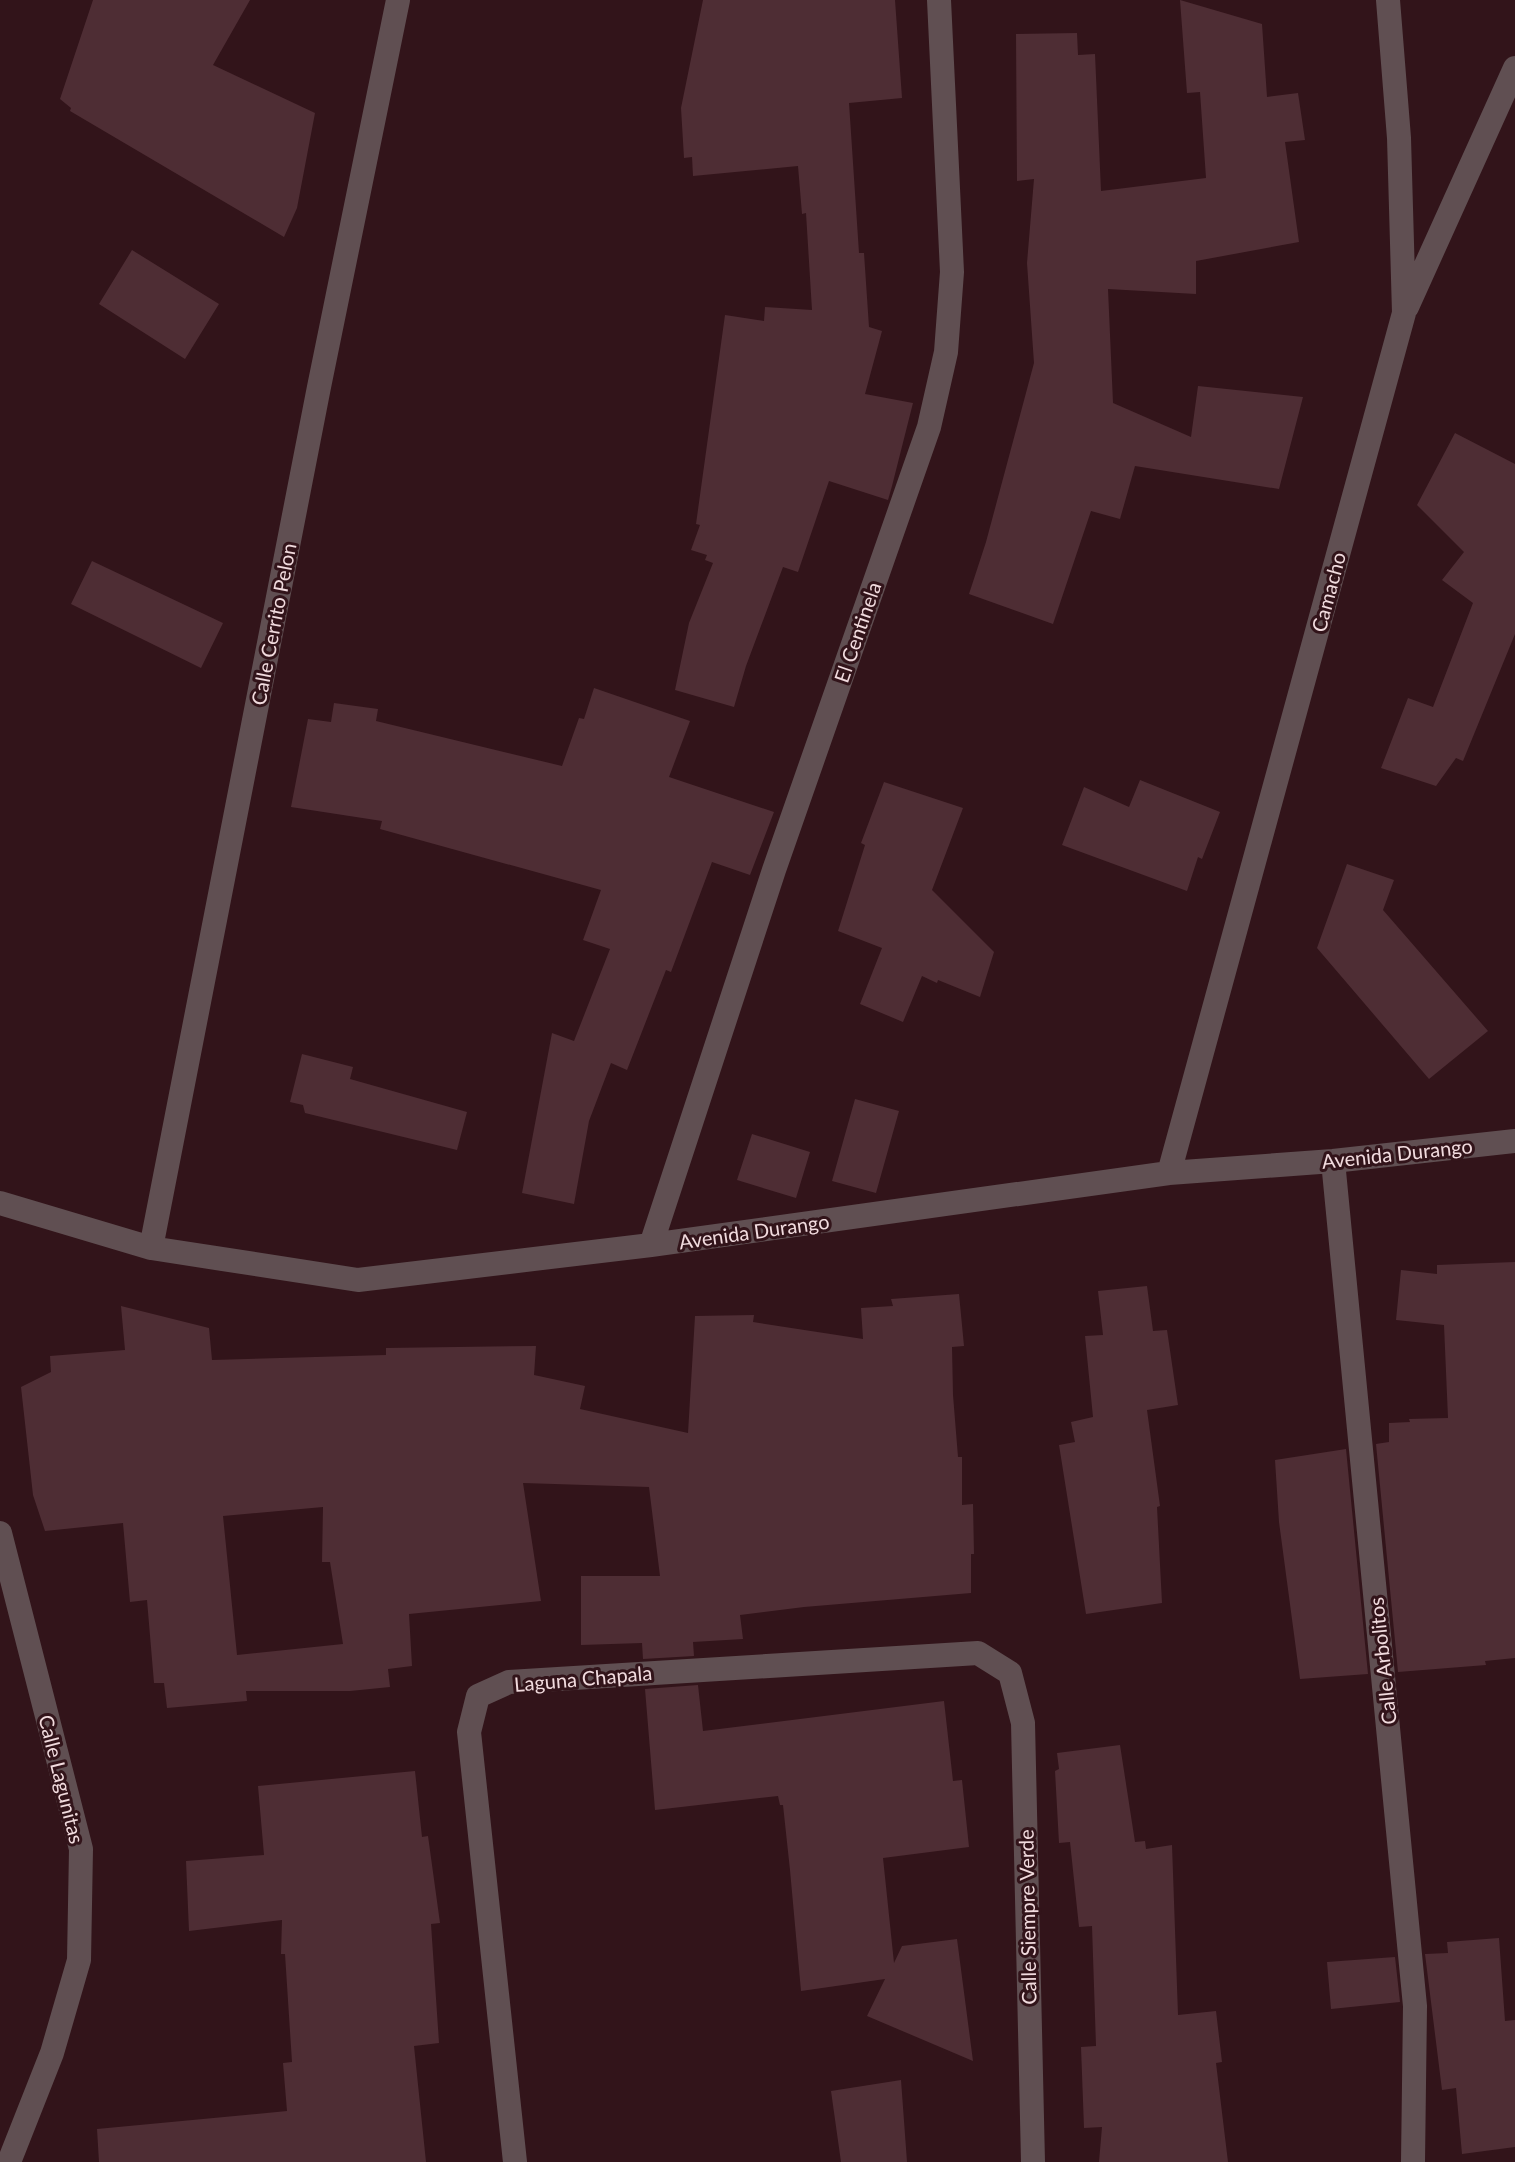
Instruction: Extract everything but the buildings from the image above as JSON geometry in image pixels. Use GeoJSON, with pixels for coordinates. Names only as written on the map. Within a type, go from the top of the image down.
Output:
{"type":"FeatureCollection","features":[{"type":"Feature","properties":{"kind":"street","name":"Calle Cerrito Pelon"},"geometry":{"type":"LineString","coordinates":[[151,1248],[398,0]]}},
{"type":"Feature","properties":{"kind":"street","name":"El Centinela"},"geometry":{"type":"LineString","coordinates":[[651,1245],[774,870],[929,427],[946,352],[952,272],[939,0]]}},
{"type":"Feature","properties":{"kind":"street","name":"Camacho"},"geometry":{"type":"LineString","coordinates":[[1169,1173],[1404,313],[1399,138],[1388,0]]}},
{"type":"Feature","properties":{"kind":"street"},"geometry":{"type":"LineString","coordinates":[[1404,313],[1515,68]]}},
{"type":"Feature","properties":{"kind":"street","name":"Avenida Durango"},"geometry":{"type":"LineString","coordinates":[[0,1203],[151,1248],[358,1280],[651,1245],[1169,1173],[1333,1161],[1515,1141]]}},
{"type":"Feature","properties":{"kind":"street","name":"Calle Arbolitos"},"geometry":{"type":"LineString","coordinates":[[1333,1161],[1415,2006],[1413,2162]]}},
{"type":"Feature","properties":{"kind":"street","name":"Calle Lagunitas"},"geometry":{"type":"LineString","coordinates":[[0,1533],[81,1849],[79,1960],[52,2053],[9,2162]]}},
{"type":"Feature","properties":{"kind":"street","name":"Laguna Chapala"},"geometry":{"type":"LineString","coordinates":[[515,2162],[469,1732],[478,1696],[509,1682],[978,1653],[1010,1673]]}},
{"type":"Feature","properties":{"kind":"street","name":"Calle Siempre Verde"},"geometry":{"type":"LineString","coordinates":[[1010,1673],[1023,1723],[1033,2162]]}}]}
